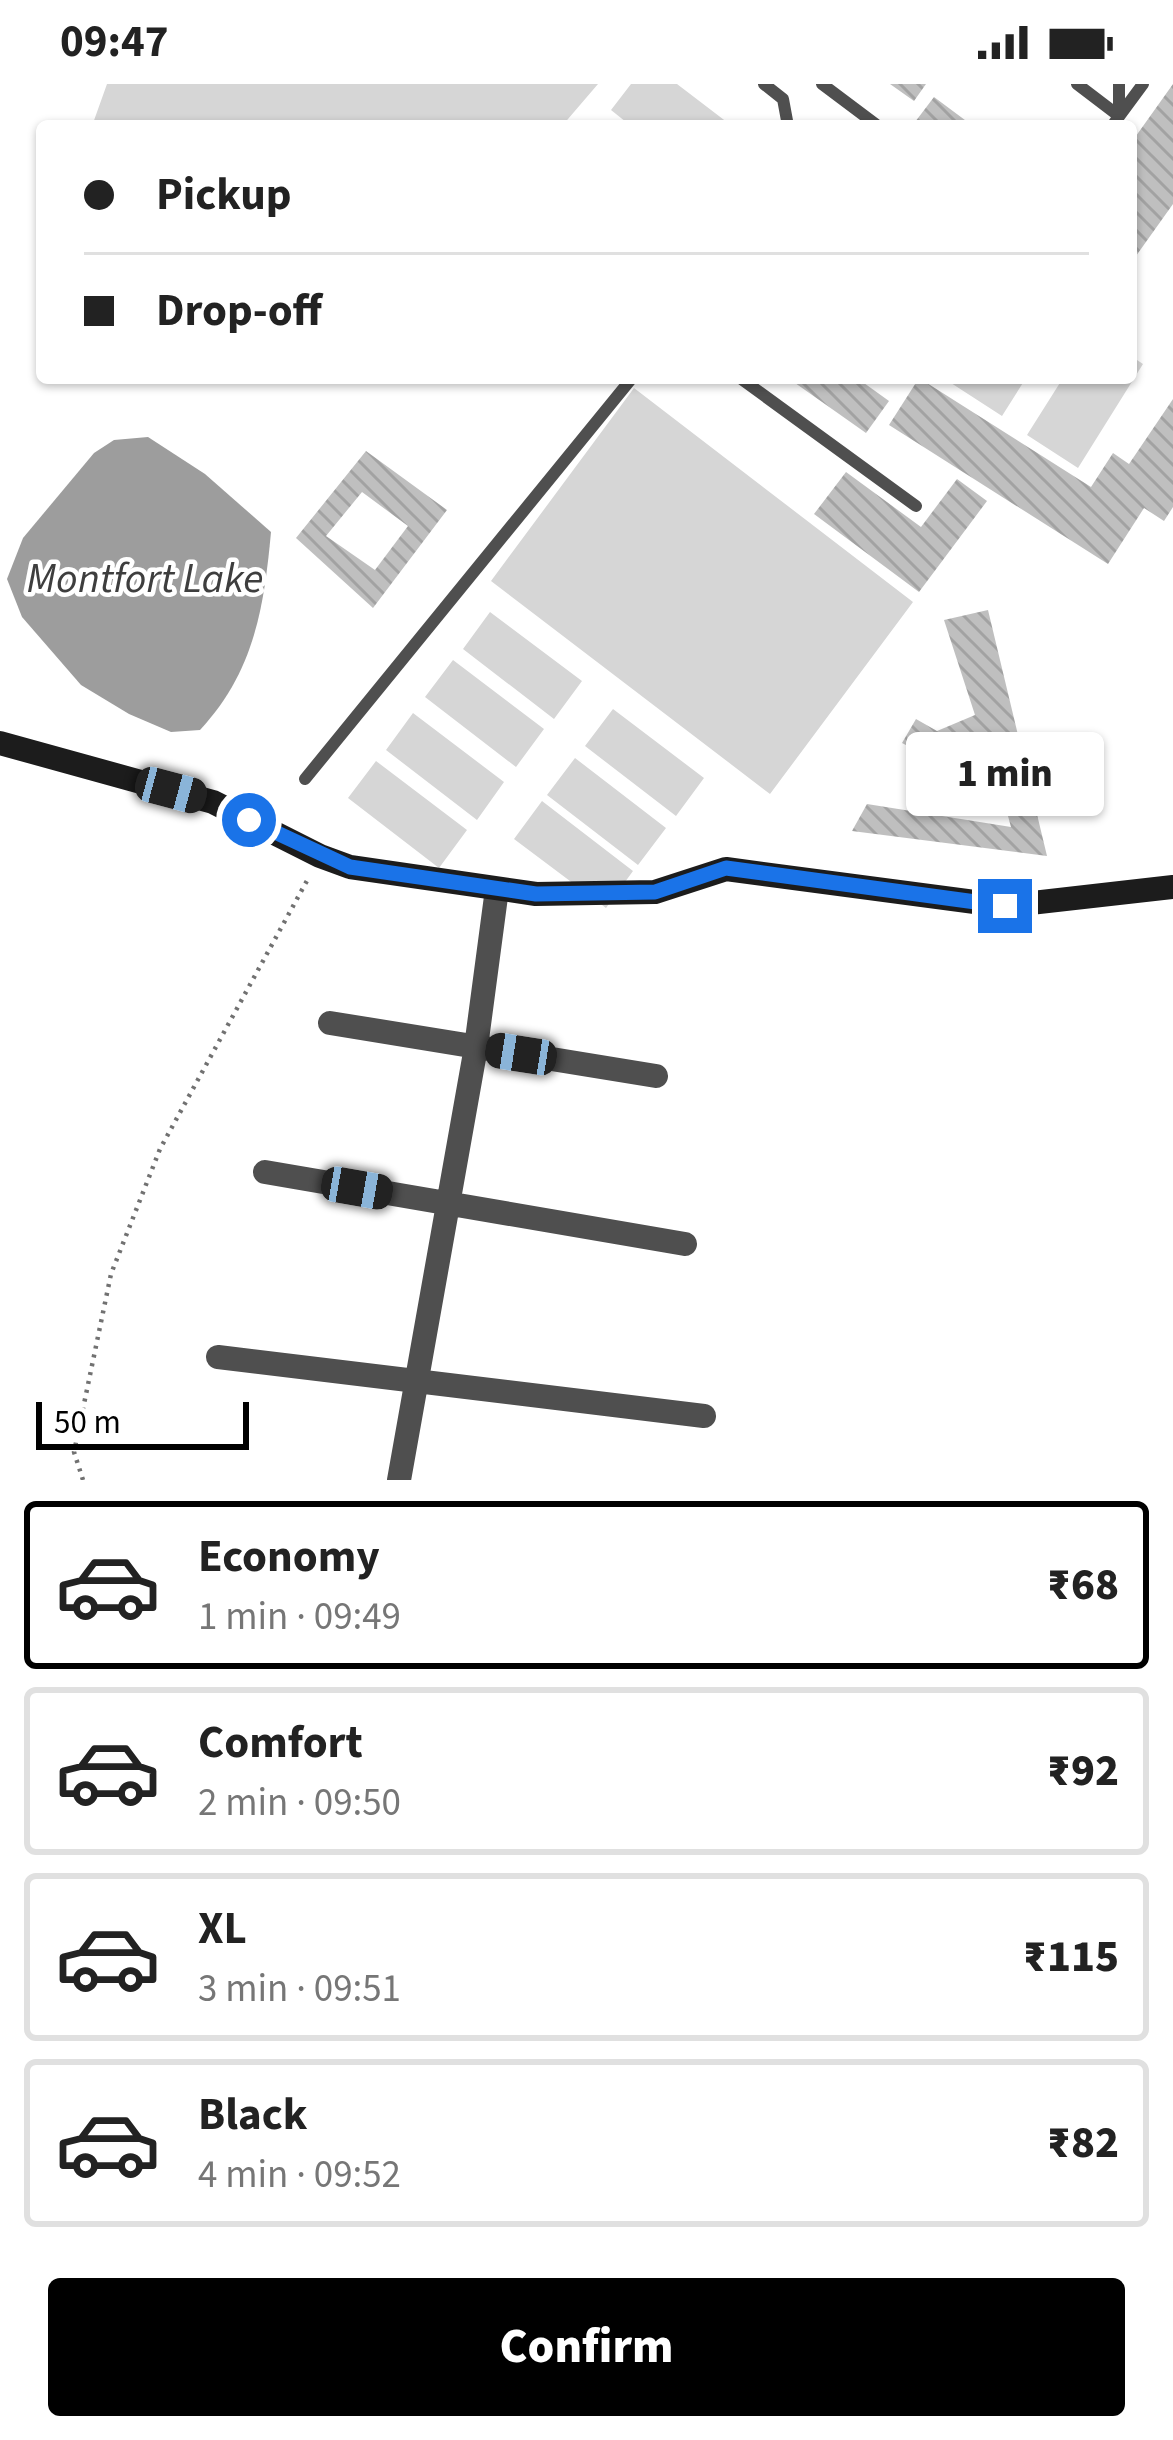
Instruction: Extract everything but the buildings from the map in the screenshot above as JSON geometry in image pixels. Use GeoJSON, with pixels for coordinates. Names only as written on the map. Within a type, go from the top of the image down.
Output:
{"type":"FeatureCollection","features":[{"type":"Feature","properties":{"kind":"main road"},"geometry":{"type":"LineString","coordinates":[[0,743],[214,802],[350,867],[536,894],[655,892],[726,868],[1005,906],[1173,887]]}},
{"type":"Feature","properties":{"kind":"street"},"geometry":{"type":"LineString","coordinates":[[399,1480],[476,1047],[497,889]]}},
{"type":"Feature","properties":{"kind":"street"},"geometry":{"type":"LineString","coordinates":[[330,1023],[656,1076]]}},
{"type":"Feature","properties":{"kind":"street"},"geometry":{"type":"LineString","coordinates":[[265,1172],[685,1244]]}},
{"type":"Feature","properties":{"kind":"street"},"geometry":{"type":"LineString","coordinates":[[218,1357],[704,1416]]}},
{"type":"Feature","properties":{"kind":"lane"},"geometry":{"type":"LineString","coordinates":[[764,84],[783,99],[787,120]]}},
{"type":"Feature","properties":{"kind":"lane"},"geometry":{"type":"LineString","coordinates":[[822,84],[870,120]]}},
{"type":"Feature","properties":{"kind":"lane"},"geometry":{"type":"LineString","coordinates":[[1077,84],[1115,120]]}},
{"type":"Feature","properties":{"kind":"lane"},"geometry":{"type":"LineString","coordinates":[[1116,120],[1119,84]]}},
{"type":"Feature","properties":{"kind":"lane"},"geometry":{"type":"LineString","coordinates":[[1117,120],[1143,84]]}},
{"type":"Feature","properties":{"kind":"lane"},"geometry":{"type":"LineString","coordinates":[[305,779],[627,384]]}},
{"type":"Feature","properties":{"kind":"lane"},"geometry":{"type":"LineString","coordinates":[[748,384],[916,506]]}},
{"type":"Feature","properties":{"kind":"path"},"geometry":{"type":"LineString","coordinates":[[83,1480],[74,1452],[111,1274],[160,1149],[320,856]]}},
{"type":"Feature","properties":{"kind":"shaded area"},"geometry":{"type":"Polygon","coordinates":[[[107,84],[598,84],[567,120],[94,120],[107,84]]]}},
{"type":"Feature","properties":{"kind":"shaded area"},"geometry":{"type":"Polygon","coordinates":[[[631,84],[677,84],[724,120],[624,120],[611,110],[631,84]]]}},
{"type":"Feature","properties":{"kind":"shaded area"},"geometry":{"type":"Polygon","coordinates":[[[953,384],[1022,384],[1002,416],[953,384]]]}},
{"type":"Feature","properties":{"kind":"shaded area"},"geometry":{"type":"Polygon","coordinates":[[[1059,384],[1130,384],[1078,468],[1027,435],[1059,384]]]}},
{"type":"Feature","properties":{"kind":"shaded area"},"geometry":{"type":"Polygon","coordinates":[[[634,388],[913,602],[770,794],[491,581],[634,388]]]}},
{"type":"Feature","properties":{"kind":"shaded area"},"geometry":{"type":"Polygon","coordinates":[[[490,612],[582,681],[554,719],[463,649],[490,612]]]}},
{"type":"Feature","properties":{"kind":"shaded area"},"geometry":{"type":"Polygon","coordinates":[[[453,660],[544,729],[516,767],[425,697],[453,660]]]}},
{"type":"Feature","properties":{"kind":"shaded area"},"geometry":{"type":"Polygon","coordinates":[[[613,709],[704,778],[676,816],[585,746],[613,709]]]}},
{"type":"Feature","properties":{"kind":"shaded area"},"geometry":{"type":"Polygon","coordinates":[[[413,713],[504,782],[477,820],[386,750],[413,713]]]}},
{"type":"Feature","properties":{"kind":"shaded area"},"geometry":{"type":"Polygon","coordinates":[[[575,758],[666,828],[638,865],[547,795],[575,758]]]}},
{"type":"Feature","properties":{"kind":"shaded area"},"geometry":{"type":"Polygon","coordinates":[[[376,761],[467,830],[439,868],[348,798],[376,761]]]}},
{"type":"Feature","properties":{"kind":"shaded area"},"geometry":{"type":"Polygon","coordinates":[[[542,801],[633,871],[606,908],[514,839],[542,801]]]}},
{"type":"Feature","properties":{"kind":"water","name":"Montfort Lake"},"geometry":{"type":"Polygon","coordinates":[[[148,437],[205,474],[271,532],[253,638],[233,685],[200,730],[171,732],[81,685],[22,617],[7,579],[23,538],[94,453],[114,440],[148,437]]]}},
{"type":"Feature","properties":{"kind":"route"},"geometry":{"type":"LineString","coordinates":[[249,820],[350,867],[536,894],[655,892],[726,868],[1005,906]]}}]}
